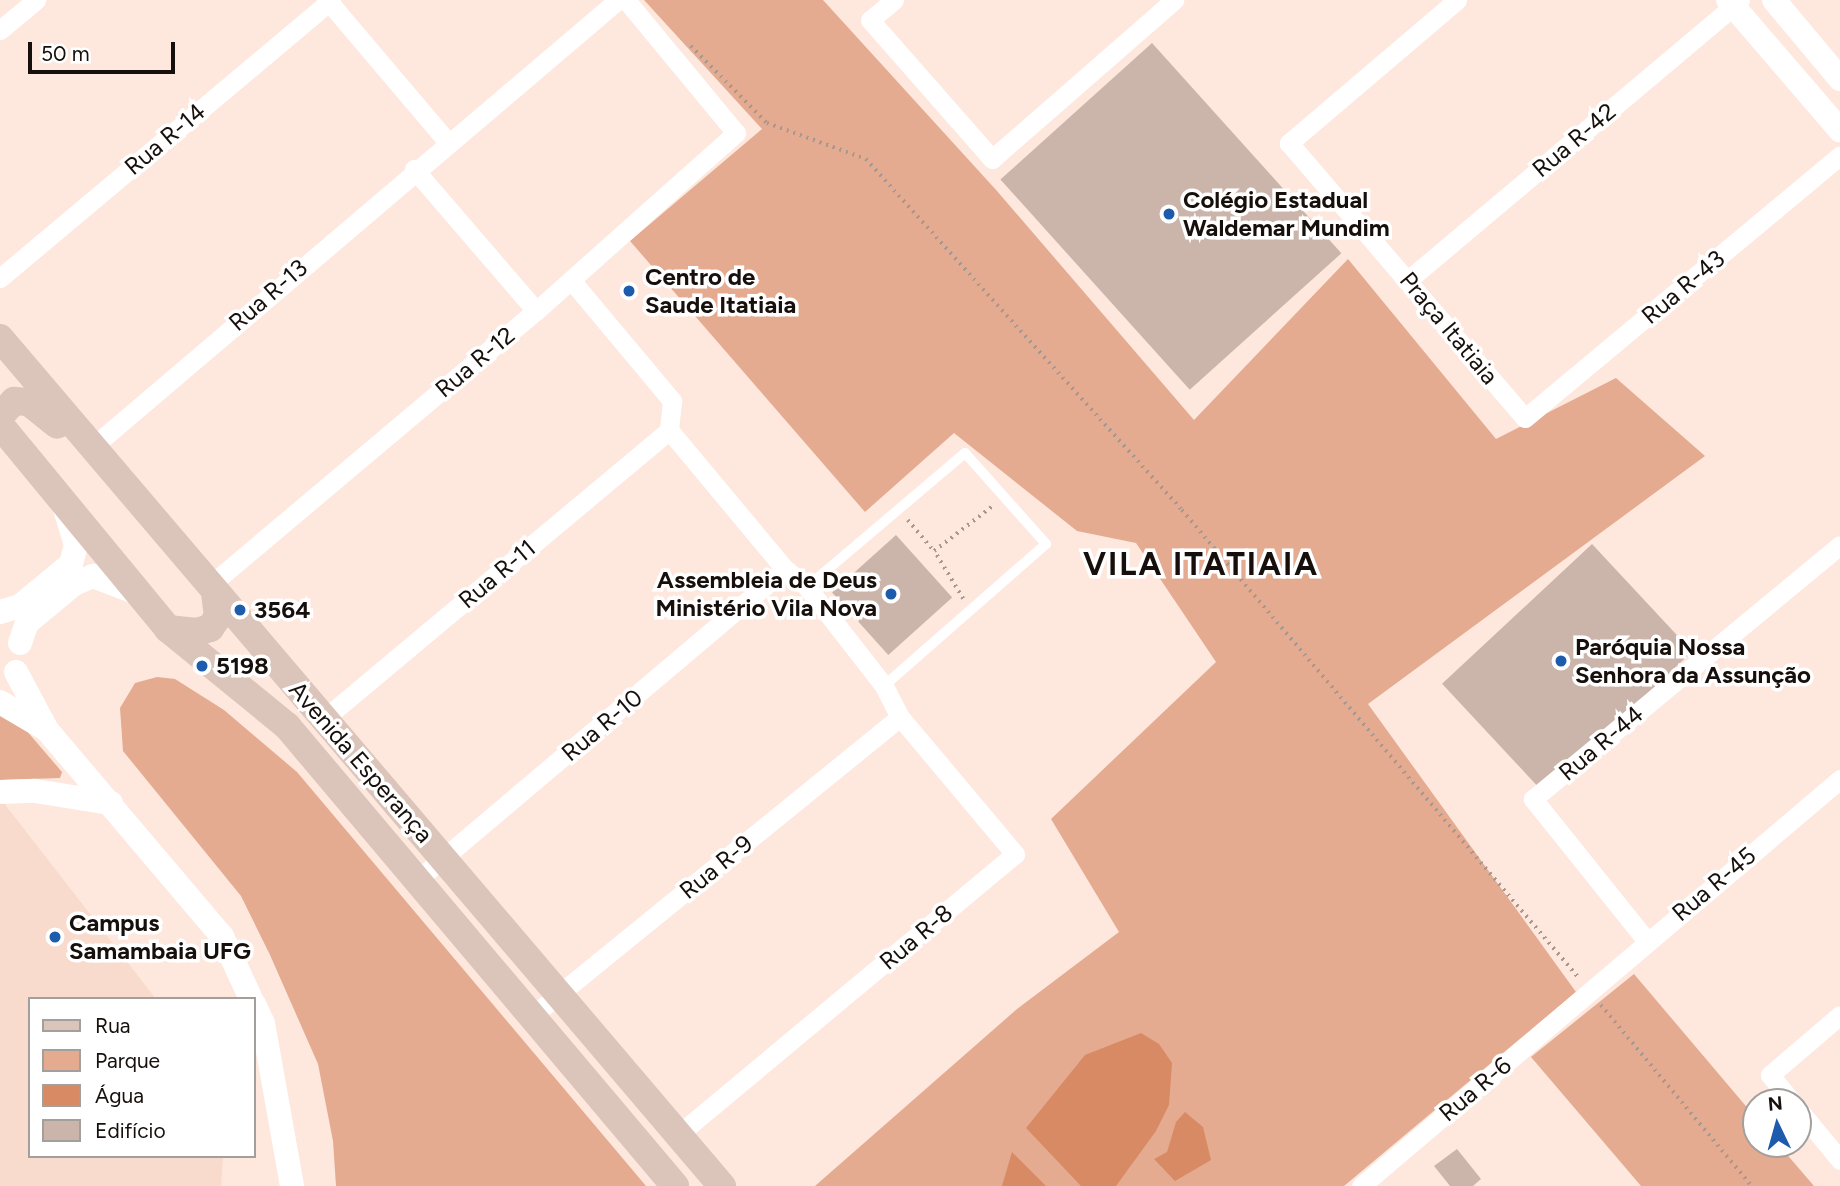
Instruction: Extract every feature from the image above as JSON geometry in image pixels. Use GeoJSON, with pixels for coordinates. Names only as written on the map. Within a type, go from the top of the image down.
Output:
{"type":"FeatureCollection","features":[{"type":"Feature","properties":{"kind":"main road","name":"Avenida Esperança"},"geometry":{"type":"LineString","coordinates":[[0,338],[90,449],[325,718],[722,1186]]}},
{"type":"Feature","properties":{"kind":"main road"},"geometry":{"type":"LineString","coordinates":[[0,416],[14,401],[29,401],[90,449]]}},
{"type":"Feature","properties":{"kind":"main road","name":"Avenida Esperança"},"geometry":{"type":"LineString","coordinates":[[0,425],[168,629],[287,726],[676,1186]]}},
{"type":"Feature","properties":{"kind":"main road"},"geometry":{"type":"LineString","coordinates":[[168,629],[197,632],[210,628],[218,617],[212,589]]}},
{"type":"Feature","properties":{"kind":"street"},"geometry":{"type":"LineString","coordinates":[[0,30],[36,0]]}},
{"type":"Feature","properties":{"kind":"street","name":"Rua R-13"},"geometry":{"type":"LineString","coordinates":[[90,449],[414,169],[618,0]]}},
{"type":"Feature","properties":{"kind":"street","name":"Rua R-12"},"geometry":{"type":"LineString","coordinates":[[212,589],[536,311],[736,133],[626,0]]}},
{"type":"Feature","properties":{"kind":"street"},"geometry":{"type":"LineString","coordinates":[[894,0],[870,20],[992,159],[1174,0]]}},
{"type":"Feature","properties":{"kind":"street","name":"Praça Itatiaia"},"geometry":{"type":"LineString","coordinates":[[1457,0],[1289,143],[1525,418]]}},
{"type":"Feature","properties":{"kind":"street"},"geometry":{"type":"LineString","coordinates":[[1774,0],[1840,79]]}},
{"type":"Feature","properties":{"kind":"street"},"geometry":{"type":"LineString","coordinates":[[330,1],[447,141]]}},
{"type":"Feature","properties":{"kind":"street","name":"Rua R-14"},"geometry":{"type":"LineString","coordinates":[[0,278],[330,1]]}},
{"type":"Feature","properties":{"kind":"street"},"geometry":{"type":"LineString","coordinates":[[1734,2],[1840,130]]}},
{"type":"Feature","properties":{"kind":"street","name":"Rua R-42"},"geometry":{"type":"LineString","coordinates":[[1408,280],[1734,2]]}},
{"type":"Feature","properties":{"kind":"street","name":"Rua R-43"},"geometry":{"type":"LineString","coordinates":[[1525,418],[1840,156]]}},
{"type":"Feature","properties":{"kind":"street"},"geometry":{"type":"LineString","coordinates":[[414,169],[536,311]]}},
{"type":"Feature","properties":{"kind":"street"},"geometry":{"type":"LineString","coordinates":[[571,280],[672,401],[669,430],[786,569],[807,587],[884,686],[900,717]]}},
{"type":"Feature","properties":{"kind":"street","name":"Rua R-11"},"geometry":{"type":"LineString","coordinates":[[325,718],[669,430]]}},
{"type":"Feature","properties":{"kind":"street"},"geometry":{"type":"LineString","coordinates":[[0,612],[20,606],[71,564],[76,545],[65,507]]}},
{"type":"Feature","properties":{"kind":"street","name":"Rua R-44"},"geometry":{"type":"LineString","coordinates":[[1646,940],[1533,799],[1840,545]]}},
{"type":"Feature","properties":{"kind":"street","name":"Rua R-10"},"geometry":{"type":"LineString","coordinates":[[417,880],[786,569]]}},
{"type":"Feature","properties":{"kind":"street"},"geometry":{"type":"LineString","coordinates":[[141,595],[93,576],[74,584],[27,623],[8,680],[47,730],[222,936],[250,997]]}},
{"type":"Feature","properties":{"kind":"street"},"geometry":{"type":"LineString","coordinates":[[0,617],[11,625],[20,643]]}},
{"type":"Feature","properties":{"kind":"street"},"geometry":{"type":"LineString","coordinates":[[0,702],[47,730]]}},
{"type":"Feature","properties":{"kind":"street","name":"Rua R-9"},"geometry":{"type":"LineString","coordinates":[[532,1016],[900,717]]}},
{"type":"Feature","properties":{"kind":"street","name":"Rua R-8"},"geometry":{"type":"LineString","coordinates":[[678,1135],[1015,854],[900,717]]}},
{"type":"Feature","properties":{"kind":"street"},"geometry":{"type":"LineString","coordinates":[[0,792],[35,791],[73,784],[82,769]]}},
{"type":"Feature","properties":{"kind":"street","name":"Rua R-45"},"geometry":{"type":"LineString","coordinates":[[1590,991],[1646,940],[1840,779]]}},
{"type":"Feature","properties":{"kind":"street"},"geometry":{"type":"LineString","coordinates":[[35,791],[111,803]]}},
{"type":"Feature","properties":{"kind":"street","name":"Rua R-6"},"geometry":{"type":"LineString","coordinates":[[1360,1186],[1590,991]]}},
{"type":"Feature","properties":{"kind":"street"},"geometry":{"type":"LineString","coordinates":[[256,1008],[263,1023],[292,1186]]}},
{"type":"Feature","properties":{"kind":"street"},"geometry":{"type":"LineString","coordinates":[[1781,1088],[1770,1075],[1840,1015]]}},
{"type":"Feature","properties":{"kind":"street"},"geometry":{"type":"LineString","coordinates":[[1812,1126],[1840,1160]]}},
{"type":"Feature","properties":{"kind":"lane"},"geometry":{"type":"LineString","coordinates":[[807,587],[965,453],[1046,544],[884,686]]}},
{"type":"Feature","properties":{"kind":"path"},"geometry":{"type":"LineString","coordinates":[[683,38],[767,123],[866,159],[1182,510],[1752,1186]]}},
{"type":"Feature","properties":{"kind":"path"},"geometry":{"type":"LineString","coordinates":[[934,551],[1004,498]]}},
{"type":"Feature","properties":{"kind":"path"},"geometry":{"type":"LineString","coordinates":[[899,509],[934,551],[970,611]]}},
{"type":"Feature","properties":{"kind":"shaded area","name":"Campus Samambaia UFG"},"geometry":{"type":"Polygon","coordinates":[[[0,798],[154,997],[28,997],[28,1158],[223,1158],[221,1186],[0,1186],[0,798]]]}},
{"type":"Feature","properties":{"kind":"green space"},"geometry":{"type":"Polygon","coordinates":[[[644,0],[823,0],[997,191],[1194,420],[1348,259],[1496,439],[1616,378],[1705,456],[1368,704],[1576,992],[1344,1186],[815,1186],[1017,1009],[1119,932],[1051,819],[1216,662],[1136,543],[1077,531],[954,433],[865,512],[630,241],[762,129],[644,0]]]}},
{"type":"Feature","properties":{"kind":"green space"},"geometry":{"type":"Polygon","coordinates":[[[157,677],[175,679],[224,710],[297,772],[646,1186],[336,1186],[333,1141],[318,1064],[270,955],[241,896],[123,751],[120,708],[135,683],[157,677]]]}},
{"type":"Feature","properties":{"kind":"green space"},"geometry":{"type":"Polygon","coordinates":[[[0,712],[26,730],[62,772],[60,778],[0,780],[0,712]]]}},
{"type":"Feature","properties":{"kind":"green space"},"geometry":{"type":"Polygon","coordinates":[[[1634,974],[1742,1101],[1742,1158],[1790,1158],[1814,1186],[1641,1186],[1531,1057],[1634,974]]]}},
{"type":"Feature","properties":{"kind":"water"},"geometry":{"type":"Polygon","coordinates":[[[1141,1033],[1159,1044],[1172,1063],[1169,1105],[1156,1131],[1116,1186],[1081,1186],[1026,1128],[1085,1055],[1141,1033]]]}},
{"type":"Feature","properties":{"kind":"water"},"geometry":{"type":"Polygon","coordinates":[[[1185,1112],[1203,1127],[1211,1160],[1175,1181],[1154,1159],[1167,1152],[1176,1122],[1185,1112]]]}},
{"type":"Feature","properties":{"kind":"water"},"geometry":{"type":"Polygon","coordinates":[[[1012,1152],[1046,1186],[1002,1186],[1012,1152]]]}},
{"type":"Feature","properties":{"kind":"building","name":"Colégio Estadual Waldemar Mundim"},"geometry":{"type":"Polygon","coordinates":[[[1152,43],[1341,253],[1190,390],[1000,180],[1152,43]]]}},
{"type":"Feature","properties":{"kind":"building","name":"Assembleia de Deus Ministério Vila Nova"},"geometry":{"type":"Polygon","coordinates":[[[896,535],[952,597],[888,655],[832,593],[896,535]]]}},
{"type":"Feature","properties":{"kind":"building","name":"Paróquia Nossa Senhora da Assunção"},"geometry":{"type":"Polygon","coordinates":[[[1592,544],[1692,652],[1542,791],[1442,684],[1592,544]]]}},
{"type":"Feature","properties":{"kind":"building"},"geometry":{"type":"Polygon","coordinates":[[[1457,1149],[1481,1179],[1473,1186],[1450,1186],[1434,1166],[1457,1149]]]}},
{"type":"Feature","properties":{"kind":"place","name":"Colégio Estadual Waldemar Mundim"},"geometry":{"type":"Point","coordinates":[1169,214]}},
{"type":"Feature","properties":{"kind":"place","name":"Centro de Saude Itatiaia"},"geometry":{"type":"Point","coordinates":[629,291]}},
{"type":"Feature","properties":{"kind":"place","name":"Assembleia de Deus Ministério Vila Nova"},"geometry":{"type":"Point","coordinates":[891,594]}},
{"type":"Feature","properties":{"kind":"place","name":"3564"},"geometry":{"type":"Point","coordinates":[240,610]}},
{"type":"Feature","properties":{"kind":"place","name":"Paróquia Nossa Senhora da Assunção"},"geometry":{"type":"Point","coordinates":[1561,661]}},
{"type":"Feature","properties":{"kind":"place","name":"5198"},"geometry":{"type":"Point","coordinates":[202,666]}},
{"type":"Feature","properties":{"kind":"place","name":"Campus Samambaia UFG"},"geometry":{"type":"Point","coordinates":[55,937]}},
{"type":"Feature","properties":{"kind":"district","name":"VILA ITATIAIA"},"geometry":{"type":"Point","coordinates":[1201,564]}}]}
